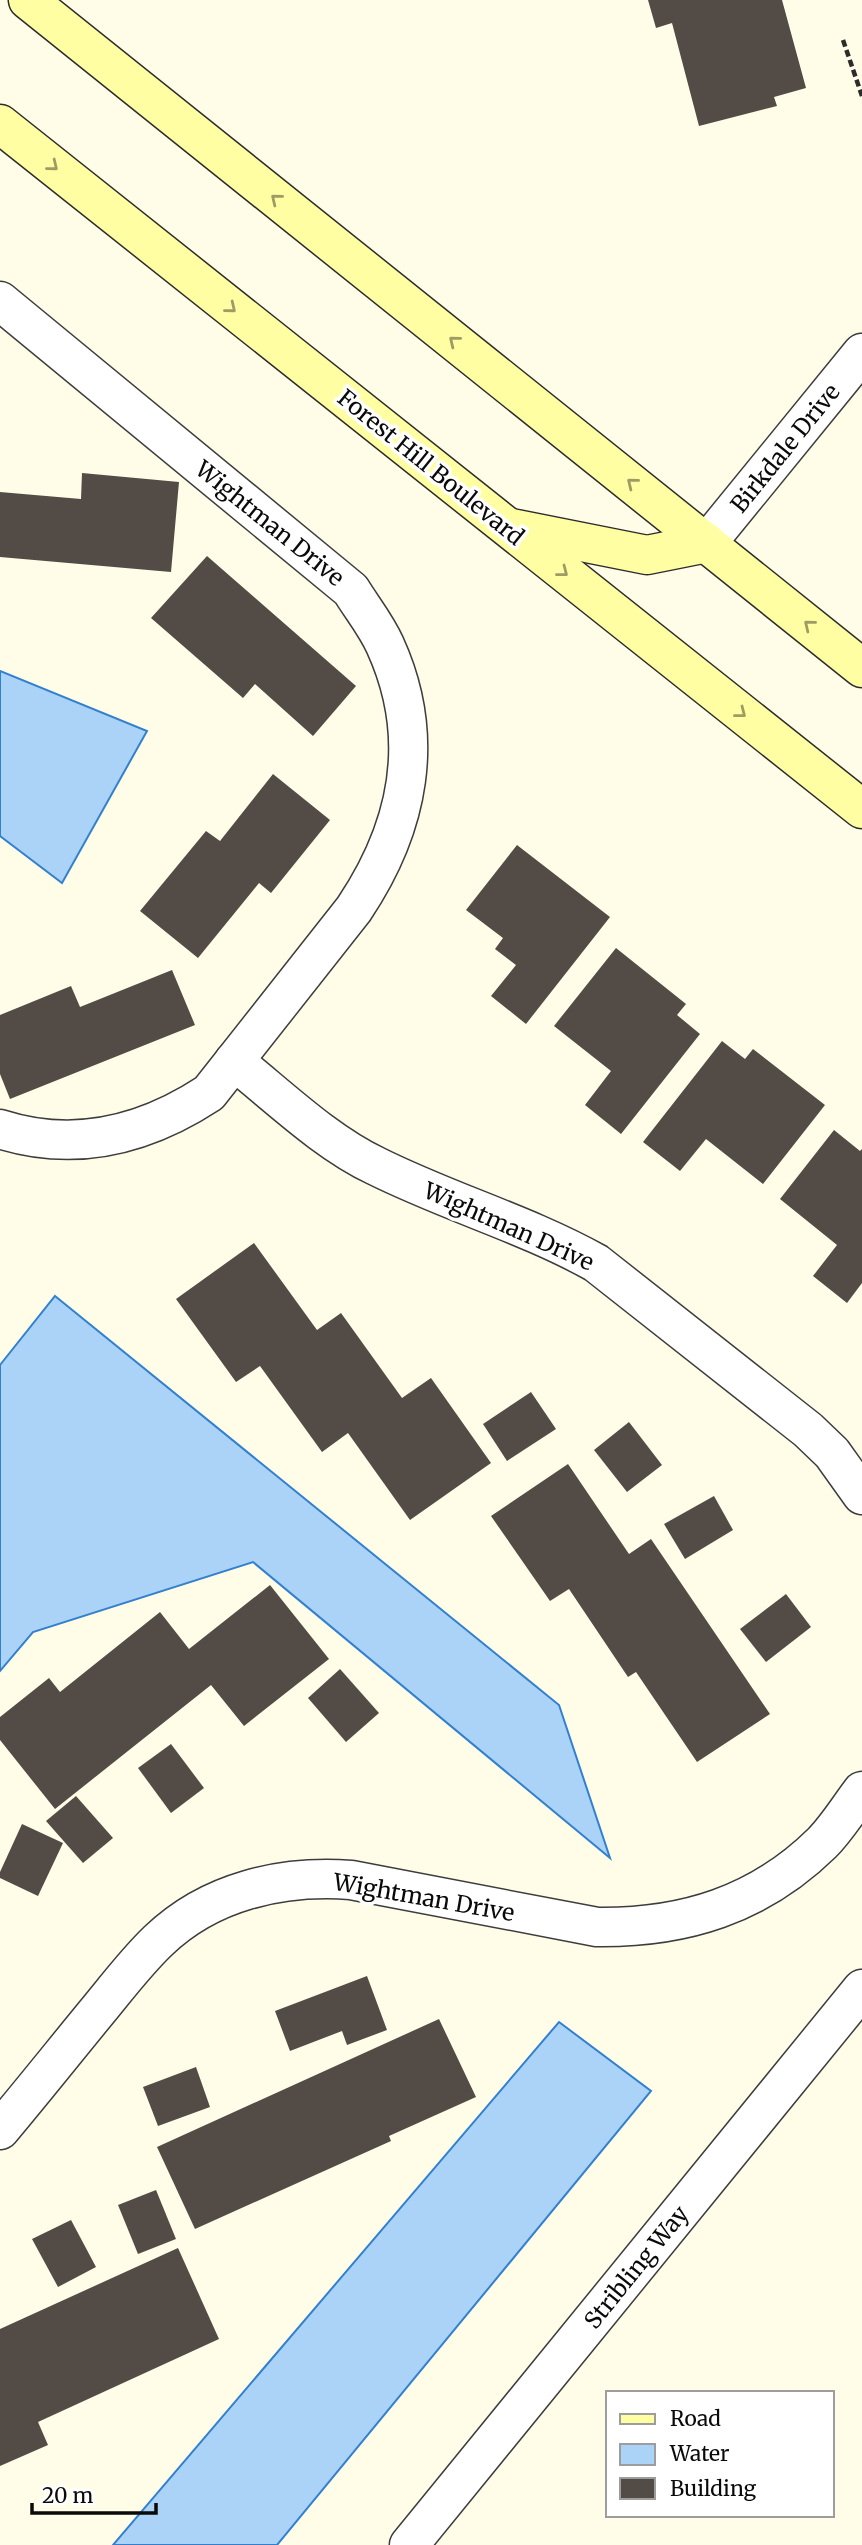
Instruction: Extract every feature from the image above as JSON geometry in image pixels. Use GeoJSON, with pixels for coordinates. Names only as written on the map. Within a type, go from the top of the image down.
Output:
{"type":"FeatureCollection","features":[{"type":"Feature","properties":{"kind":"main road"},"geometry":{"type":"LineString","coordinates":[[27,0],[862,668]]}},
{"type":"Feature","properties":{"kind":"main road","name":"Forest Hill Boulevard"},"geometry":{"type":"LineString","coordinates":[[0,124],[862,809]]}},
{"type":"Feature","properties":{"kind":"main road"},"geometry":{"type":"LineString","coordinates":[[505,527],[647,555],[707,543]]}},
{"type":"Feature","properties":{"kind":"street","name":"Wightman Drive"},"geometry":{"type":"LineString","coordinates":[[0,301],[351,590],[384,643],[395,672],[408,733],[404,795],[386,855],[354,909],[209,1093],[158,1123],[101,1139],[42,1139],[0,1129]]}},
{"type":"Feature","properties":{"kind":"street","name":"Birkdale Drive"},"geometry":{"type":"LineString","coordinates":[[707,543],[862,353]]}},
{"type":"Feature","properties":{"kind":"street","name":"Wightman Drive"},"geometry":{"type":"LineString","coordinates":[[234,1061],[338,1144],[375,1166],[566,1246],[596,1263],[808,1430],[832,1453],[862,1495]]}},
{"type":"Feature","properties":{"kind":"street","name":"Wightman Drive"},"geometry":{"type":"LineString","coordinates":[[0,2130],[158,1940],[207,1906],[234,1894],[262,1885],[292,1880],[341,1880],[565,1922],[608,1927],[662,1924],[695,1918],[726,1907],[783,1875],[823,1842],[862,1791]]}},
{"type":"Feature","properties":{"kind":"street","name":"Stribling Way"},"geometry":{"type":"LineString","coordinates":[[409,2545],[862,1989]]}},
{"type":"Feature","properties":{"kind":"path"},"geometry":{"type":"LineString","coordinates":[[843,40],[862,96]]}},
{"type":"Feature","properties":{"kind":"water"},"geometry":{"type":"Polygon","coordinates":[[[0,671],[147,731],[62,883],[0,836],[0,671]]]}},
{"type":"Feature","properties":{"kind":"water"},"geometry":{"type":"Polygon","coordinates":[[[55,1296],[559,1705],[610,1858],[253,1562],[33,1632],[0,1671],[0,1365],[55,1296]]]}},
{"type":"Feature","properties":{"kind":"water"},"geometry":{"type":"Polygon","coordinates":[[[559,2022],[651,2091],[277,2545],[113,2545],[559,2022]]]}},
{"type":"Feature","properties":{"kind":"building"},"geometry":{"type":"Polygon","coordinates":[[[648,0],[782,0],[806,88],[774,97],[777,106],[699,126],[672,23],[656,28],[648,0]]]}},
{"type":"Feature","properties":{"kind":"building"},"geometry":{"type":"Polygon","coordinates":[[[82,473],[179,482],[171,572],[0,557],[0,492],[81,499],[82,473]]]}},
{"type":"Feature","properties":{"kind":"building"},"geometry":{"type":"Polygon","coordinates":[[[207,556],[356,686],[313,736],[255,684],[243,698],[151,618],[207,556]]]}},
{"type":"Feature","properties":{"kind":"building"},"geometry":{"type":"Polygon","coordinates":[[[273,774],[330,820],[271,893],[259,883],[198,958],[140,911],[206,831],[220,841],[273,774]]]}},
{"type":"Feature","properties":{"kind":"building"},"geometry":{"type":"Polygon","coordinates":[[[517,845],[610,917],[526,1024],[491,996],[516,965],[495,949],[503,938],[466,910],[517,845]]]}},
{"type":"Feature","properties":{"kind":"building"},"geometry":{"type":"Polygon","coordinates":[[[616,948],[686,1004],[677,1015],[700,1034],[621,1134],[585,1105],[611,1071],[554,1026],[616,948]]]}},
{"type":"Feature","properties":{"kind":"building"},"geometry":{"type":"Polygon","coordinates":[[[172,970],[195,1025],[10,1099],[0,1074],[0,1015],[71,986],[80,1007],[172,970]]]}},
{"type":"Feature","properties":{"kind":"building"},"geometry":{"type":"Polygon","coordinates":[[[722,1041],[745,1059],[753,1049],[825,1105],[763,1184],[706,1139],[680,1171],[643,1142],[722,1041]]]}},
{"type":"Feature","properties":{"kind":"building"},"geometry":{"type":"Polygon","coordinates":[[[834,1130],[860,1151],[862,1149],[862,1283],[847,1303],[813,1276],[837,1245],[780,1199],[834,1130]]]}},
{"type":"Feature","properties":{"kind":"building"},"geometry":{"type":"Polygon","coordinates":[[[254,1243],[317,1330],[341,1313],[402,1398],[431,1378],[491,1463],[410,1520],[348,1433],[322,1452],[260,1366],[236,1382],[176,1299],[254,1243]]]}},
{"type":"Feature","properties":{"kind":"building"},"geometry":{"type":"Polygon","coordinates":[[[531,1392],[556,1429],[507,1461],[483,1424],[531,1392]]]}},
{"type":"Feature","properties":{"kind":"building"},"geometry":{"type":"Polygon","coordinates":[[[629,1422],[662,1465],[627,1492],[594,1450],[629,1422]]]}},
{"type":"Feature","properties":{"kind":"building"},"geometry":{"type":"Polygon","coordinates":[[[568,1464],[629,1554],[651,1539],[770,1714],[697,1762],[636,1672],[628,1677],[569,1589],[550,1601],[491,1516],[568,1464]]]}},
{"type":"Feature","properties":{"kind":"building"},"geometry":{"type":"Polygon","coordinates":[[[714,1496],[733,1530],[685,1559],[664,1524],[714,1496]]]}},
{"type":"Feature","properties":{"kind":"building"},"geometry":{"type":"Polygon","coordinates":[[[270,1585],[329,1659],[244,1726],[211,1685],[55,1809],[0,1740],[0,1717],[49,1678],[60,1692],[160,1612],[189,1649],[270,1585]]]}},
{"type":"Feature","properties":{"kind":"building"},"geometry":{"type":"Polygon","coordinates":[[[786,1594],[811,1627],[766,1662],[740,1629],[786,1594]]]}},
{"type":"Feature","properties":{"kind":"building"},"geometry":{"type":"Polygon","coordinates":[[[340,1669],[379,1713],[346,1742],[308,1698],[340,1669]]]}},
{"type":"Feature","properties":{"kind":"building"},"geometry":{"type":"Polygon","coordinates":[[[171,1744],[204,1788],[171,1813],[138,1768],[171,1744]]]}},
{"type":"Feature","properties":{"kind":"building"},"geometry":{"type":"Polygon","coordinates":[[[76,1796],[113,1838],[83,1863],[46,1821],[76,1796]]]}},
{"type":"Feature","properties":{"kind":"building"},"geometry":{"type":"Polygon","coordinates":[[[22,1824],[63,1843],[38,1896],[0,1878],[0,1872],[22,1824]]]}},
{"type":"Feature","properties":{"kind":"building"},"geometry":{"type":"Polygon","coordinates":[[[367,1976],[387,2030],[347,2045],[342,2031],[290,2051],[275,2011],[367,1976]]]}},
{"type":"Feature","properties":{"kind":"building"},"geometry":{"type":"Polygon","coordinates":[[[439,2019],[476,2097],[389,2136],[391,2141],[195,2229],[157,2147],[439,2019]]]}},
{"type":"Feature","properties":{"kind":"building"},"geometry":{"type":"Polygon","coordinates":[[[196,2067],[210,2107],[158,2126],[143,2087],[196,2067]]]}},
{"type":"Feature","properties":{"kind":"building"},"geometry":{"type":"Polygon","coordinates":[[[156,2190],[176,2239],[138,2254],[118,2205],[156,2190]]]}},
{"type":"Feature","properties":{"kind":"building"},"geometry":{"type":"Polygon","coordinates":[[[71,2220],[96,2267],[58,2287],[32,2239],[71,2220]]]}},
{"type":"Feature","properties":{"kind":"building"},"geometry":{"type":"Polygon","coordinates":[[[178,2248],[219,2339],[38,2422],[48,2445],[0,2466],[0,2329],[178,2248]]]}}]}
